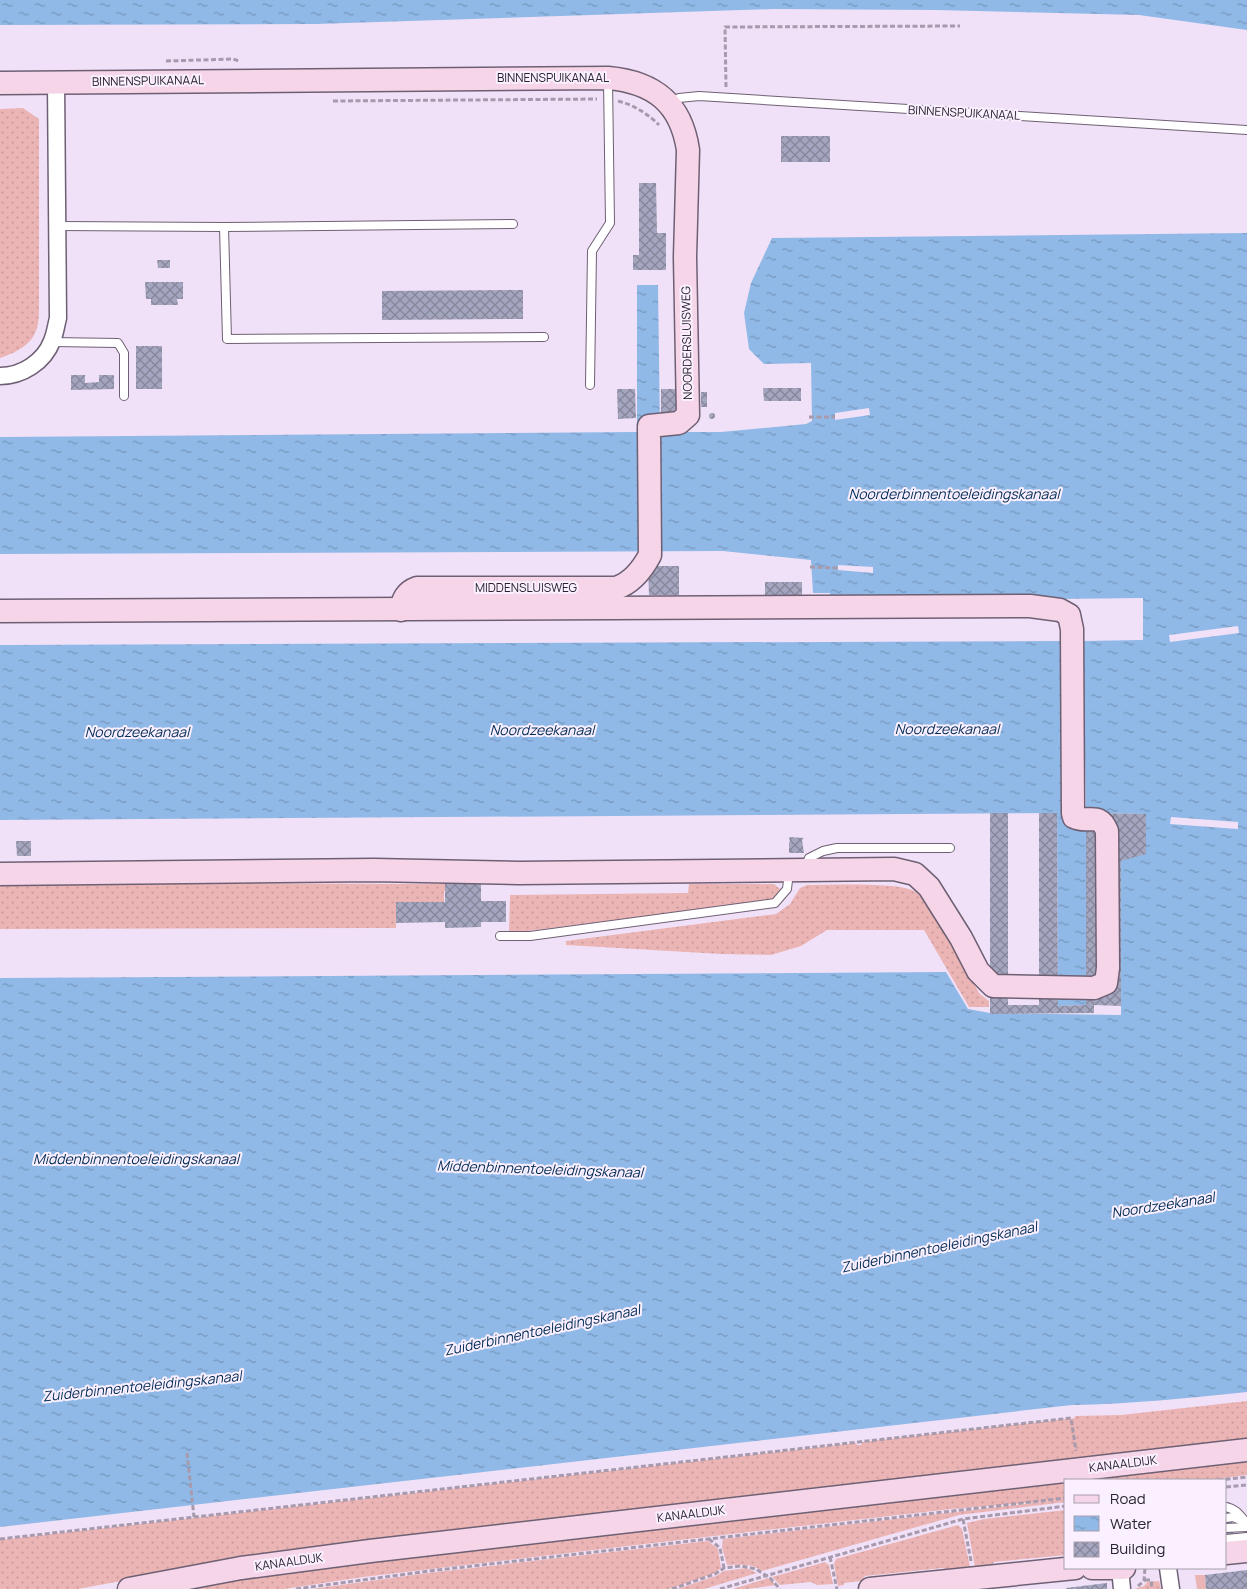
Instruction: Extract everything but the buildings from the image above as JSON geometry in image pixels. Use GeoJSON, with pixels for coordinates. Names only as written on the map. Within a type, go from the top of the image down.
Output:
{"type":"FeatureCollection","features":[{"type":"Feature","properties":{"kind":"street","name":"BINNENSPUIKANAAL"},"geometry":{"type":"LineString","coordinates":[[0,83],[608,78],[635,82],[653,91],[669,104]]}},
{"type":"Feature","properties":{"kind":"street"},"geometry":{"type":"LineString","coordinates":[[0,376],[11,376],[37,363],[52,342],[58,318],[56,82]]}},
{"type":"Feature","properties":{"kind":"street","name":"NOORDERSLUISWEG"},"geometry":{"type":"LineString","coordinates":[[650,556],[649,426],[679,423],[688,415],[685,257],[688,150],[682,126],[669,104]]}},
{"type":"Feature","properties":{"kind":"street","name":"MIDDENSLUISWEG"},"geometry":{"type":"LineString","coordinates":[[401,610],[405,596],[417,588],[616,588],[626,585],[643,567],[650,556]]}},
{"type":"Feature","properties":{"kind":"street"},"geometry":{"type":"LineString","coordinates":[[0,611],[1030,606],[1060,610],[1069,615],[1072,629],[1073,813],[1074,817],[1078,819],[1098,819],[1104,824],[1108,841],[1108,968],[1106,983],[1094,988],[993,986],[978,971],[961,938],[929,887],[915,874],[894,869],[519,873],[374,870],[0,874]]}},
{"type":"Feature","properties":{"kind":"street","name":"KANAALDIJK"},"geometry":{"type":"LineString","coordinates":[[133,1589],[241,1568],[370,1551],[1247,1450]]}},
{"type":"Feature","properties":{"kind":"street"},"geometry":{"type":"LineString","coordinates":[[1227,1553],[1247,1551]]}},
{"type":"Feature","properties":{"kind":"street"},"geometry":{"type":"LineString","coordinates":[[870,1589],[976,1584],[1069,1569]]}},
{"type":"Feature","properties":{"kind":"street"},"geometry":{"type":"LineString","coordinates":[[1096,1569],[1122,1575]]}},
{"type":"Feature","properties":{"kind":"street"},"geometry":{"type":"LineString","coordinates":[[1168,1569],[1171,1589]]}},
{"type":"Feature","properties":{"kind":"lane"},"geometry":{"type":"LineString","coordinates":[[590,385],[592,251],[610,222],[608,78]]}},
{"type":"Feature","properties":{"kind":"lane","name":"BINNENSPUIKANAAL"},"geometry":{"type":"LineString","coordinates":[[669,104],[679,98],[690,96],[1247,130]]}},
{"type":"Feature","properties":{"kind":"lane"},"geometry":{"type":"LineString","coordinates":[[58,226],[513,224]]}},
{"type":"Feature","properties":{"kind":"lane"},"geometry":{"type":"LineString","coordinates":[[224,226],[227,339],[544,337]]}},
{"type":"Feature","properties":{"kind":"lane"},"geometry":{"type":"LineString","coordinates":[[52,342],[118,343],[124,353],[124,396]]}},
{"type":"Feature","properties":{"kind":"lane"},"geometry":{"type":"LineString","coordinates":[[500,936],[530,936],[775,903],[787,889],[797,870],[809,858],[823,851],[837,848],[950,848]]}},
{"type":"Feature","properties":{"kind":"lane"},"geometry":{"type":"LineString","coordinates":[[1227,1507],[1238,1512],[1246,1524]]}},
{"type":"Feature","properties":{"kind":"lane"},"geometry":{"type":"LineString","coordinates":[[1227,1518],[1233,1517],[1246,1524]]}},
{"type":"Feature","properties":{"kind":"lane"},"geometry":{"type":"LineString","coordinates":[[1227,1528],[1246,1524]]}},
{"type":"Feature","properties":{"kind":"lane"},"geometry":{"type":"LineString","coordinates":[[1227,1539],[1247,1537]]}},
{"type":"Feature","properties":{"kind":"path"},"geometry":{"type":"LineString","coordinates":[[726,98],[725,27],[960,26]]}},
{"type":"Feature","properties":{"kind":"path"},"geometry":{"type":"LineString","coordinates":[[324,101],[620,101],[636,108],[651,118],[662,130]]}},
{"type":"Feature","properties":{"kind":"path"},"geometry":{"type":"LineString","coordinates":[[809,417],[835,416]]}},
{"type":"Feature","properties":{"kind":"path"},"geometry":{"type":"LineString","coordinates":[[810,567],[840,568]]}},
{"type":"Feature","properties":{"kind":"path"},"geometry":{"type":"LineString","coordinates":[[0,1539],[1071,1418],[1076,1454]]}},
{"type":"Feature","properties":{"kind":"path"},"geometry":{"type":"LineString","coordinates":[[187,1453],[194,1517]]}},
{"type":"Feature","properties":{"kind":"path"},"geometry":{"type":"LineString","coordinates":[[1227,1479],[1247,1477]]}},
{"type":"Feature","properties":{"kind":"path"},"geometry":{"type":"LineString","coordinates":[[1227,1487],[1247,1485]]}},
{"type":"Feature","properties":{"kind":"path"},"geometry":{"type":"LineString","coordinates":[[296,1589],[429,1571],[1064,1498]]}},
{"type":"Feature","properties":{"kind":"path"},"geometry":{"type":"LineString","coordinates":[[720,1589],[963,1518],[1064,1506]]}},
{"type":"Feature","properties":{"kind":"path"},"geometry":{"type":"LineString","coordinates":[[963,1518],[976,1584]]}},
{"type":"Feature","properties":{"kind":"path"},"geometry":{"type":"LineString","coordinates":[[722,1538],[720,1548],[724,1568]]}},
{"type":"Feature","properties":{"kind":"path"},"geometry":{"type":"LineString","coordinates":[[709,1539],[720,1548]]}},
{"type":"Feature","properties":{"kind":"path"},"geometry":{"type":"LineString","coordinates":[[830,1556],[838,1589]]}},
{"type":"Feature","properties":{"kind":"path"},"geometry":{"type":"LineString","coordinates":[[672,1589],[715,1574],[724,1568],[747,1566],[756,1569],[777,1584],[780,1589]]}},
{"type":"Feature","properties":{"kind":"path"},"geometry":{"type":"LineString","coordinates":[[1145,1580],[1151,1580],[1152,1589]]}},
{"type":"Feature","properties":{"kind":"shaded area"},"geometry":{"type":"Polygon","coordinates":[[[23,108],[39,119],[39,319],[35,334],[27,344],[17,351],[0,358],[0,109],[23,108]]]}},
{"type":"Feature","properties":{"kind":"shaded area"},"geometry":{"type":"Polygon","coordinates":[[[0,883],[453,884],[453,891],[444,891],[444,902],[397,902],[396,928],[0,929],[0,883]]]}},
{"type":"Feature","properties":{"kind":"shaded area"},"geometry":{"type":"Polygon","coordinates":[[[689,884],[774,884],[780,889],[778,896],[767,901],[528,931],[509,931],[510,895],[688,893],[689,884]]]}},
{"type":"Feature","properties":{"kind":"shaded area"},"geometry":{"type":"Polygon","coordinates":[[[807,885],[879,885],[906,888],[914,891],[931,909],[959,954],[980,994],[989,1001],[989,1007],[969,1007],[924,930],[827,930],[801,946],[771,955],[566,945],[566,941],[776,914],[790,904],[800,888],[807,885]]]}},
{"type":"Feature","properties":{"kind":"shaded area"},"geometry":{"type":"Polygon","coordinates":[[[1247,1401],[1247,1438],[224,1562],[78,1589],[0,1589],[0,1540],[856,1443],[861,1445],[862,1442],[1075,1418],[1075,1416],[1121,1415],[1247,1401]]]}},
{"type":"Feature","properties":{"kind":"shaded area"},"geometry":{"type":"Polygon","coordinates":[[[1247,1458],[1247,1475],[1216,1479],[1071,1479],[1247,1458]]]}},
{"type":"Feature","properties":{"kind":"shaded area"},"geometry":{"type":"Polygon","coordinates":[[[1064,1480],[1064,1502],[959,1515],[762,1571],[750,1566],[727,1565],[722,1547],[723,1539],[1060,1500],[951,1509],[688,1539],[363,1577],[284,1589],[185,1589],[240,1578],[1064,1480]]]}},
{"type":"Feature","properties":{"kind":"shaded area"},"geometry":{"type":"Polygon","coordinates":[[[1064,1510],[1064,1555],[994,1562],[992,1565],[975,1567],[967,1523],[984,1519],[1064,1510]]]}},
{"type":"Feature","properties":{"kind":"shaded area"},"geometry":{"type":"Polygon","coordinates":[[[958,1525],[962,1529],[970,1567],[865,1576],[861,1581],[844,1583],[844,1585],[838,1586],[834,1564],[836,1559],[958,1525]]]}},
{"type":"Feature","properties":{"kind":"shaded area"},"geometry":{"type":"Polygon","coordinates":[[[708,1541],[718,1549],[721,1568],[715,1573],[669,1589],[312,1589],[428,1573],[708,1541]]]}},
{"type":"Feature","properties":{"kind":"shaded area"},"geometry":{"type":"Polygon","coordinates":[[[825,1562],[829,1565],[833,1584],[817,1585],[811,1582],[780,1585],[772,1577],[825,1562]]]}},
{"type":"Feature","properties":{"kind":"shaded area"},"geometry":{"type":"Polygon","coordinates":[[[746,1568],[757,1573],[704,1589],[677,1589],[716,1576],[724,1571],[746,1568]]]}},
{"type":"Feature","properties":{"kind":"shaded area"},"geometry":{"type":"Polygon","coordinates":[[[1195,1575],[1205,1575],[1206,1589],[1197,1589],[1195,1575]]]}},
{"type":"Feature","properties":{"kind":"shaded area"},"geometry":{"type":"Polygon","coordinates":[[[768,1578],[776,1585],[733,1589],[768,1578]]]}},
{"type":"Feature","properties":{"kind":"shaded area"},"geometry":{"type":"Polygon","coordinates":[[[1159,1581],[1161,1589],[1135,1589],[1144,1586],[1147,1582],[1159,1581]]]}},
{"type":"Feature","properties":{"kind":"water"},"geometry":{"type":"Polygon","coordinates":[[[0,0],[1247,0],[1247,30],[1139,15],[935,10],[774,9],[316,24],[0,25],[0,0]]]}},
{"type":"Feature","properties":{"kind":"water"},"geometry":{"type":"Polygon","coordinates":[[[1247,233],[1247,1392],[1138,1402],[1072,1405],[0,1527],[0,978],[946,972],[968,1009],[990,1013],[1121,1015],[1121,861],[1146,814],[1086,813],[1083,641],[1143,640],[1143,598],[830,602],[830,593],[813,593],[811,560],[723,551],[0,554],[0,437],[637,432],[637,285],[658,285],[660,432],[721,432],[806,424],[812,421],[811,363],[764,364],[749,349],[744,313],[751,283],[772,238],[1247,233]],[[869,408],[835,413],[835,420],[870,415],[869,408]],[[838,565],[838,570],[873,573],[873,567],[838,565]],[[1238,626],[1169,635],[1170,642],[1239,633],[1238,626]],[[1171,817],[1170,824],[1238,829],[1238,822],[1171,817]]]}},
{"type":"Feature","properties":{"kind":"water","name":"Noordzeekanaal"},"geometry":{"type":"Polygon","coordinates":[[[1061,641],[1062,813],[1086,813],[1086,1005],[1058,1006],[1057,813],[0,820],[0,645],[1061,641]]]}},
{"type":"Feature","properties":{"kind":"water label","name":"Noorderbinnentoeleidingskanaal"},"geometry":{"type":"Point","coordinates":[954,494]}},
{"type":"Feature","properties":{"kind":"water label","name":"Middenbinnentoeleidingskanaal"},"geometry":{"type":"Point","coordinates":[136,1159]}},
{"type":"Feature","properties":{"kind":"water label","name":"Middenbinnentoeleidingskanaal"},"geometry":{"type":"Point","coordinates":[540,1169]}},
{"type":"Feature","properties":{"kind":"water label","name":"Zuiderbinnentoeleidingskanaal"},"geometry":{"type":"Point","coordinates":[939,1247]}},
{"type":"Feature","properties":{"kind":"water label","name":"Zuiderbinnentoeleidingskanaal"},"geometry":{"type":"Point","coordinates":[542,1330]}},
{"type":"Feature","properties":{"kind":"water label","name":"Zuiderbinnentoeleidingskanaal"},"geometry":{"type":"Point","coordinates":[142,1386]}}]}
